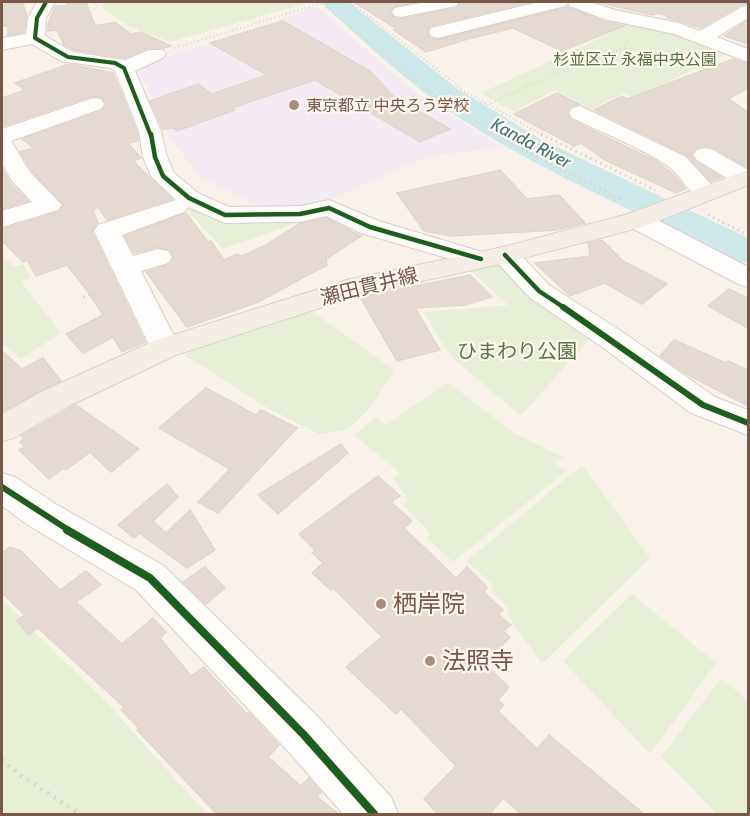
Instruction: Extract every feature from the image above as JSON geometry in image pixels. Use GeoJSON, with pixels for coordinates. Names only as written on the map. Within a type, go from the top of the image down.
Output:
{"type":"FeatureCollection","features":[{"type":"Feature","properties":{"kind":"main road","name":"瀬田貫井線"},"geometry":{"type":"LineString","coordinates":[[2,429],[53,400],[165,348],[357,286],[493,257],[660,211],[746,178]]}},
{"type":"Feature","properties":{"kind":"street"},"geometry":{"type":"LineString","coordinates":[[35,38],[37,18],[46,2]]}},
{"type":"Feature","properties":{"kind":"street"},"geometry":{"type":"LineString","coordinates":[[401,12],[450,2]]}},
{"type":"Feature","properties":{"kind":"street"},"geometry":{"type":"LineString","coordinates":[[438,32],[559,2]]}},
{"type":"Feature","properties":{"kind":"street"},"geometry":{"type":"LineString","coordinates":[[576,2],[610,15],[658,17],[747,54]]}},
{"type":"Feature","properties":{"kind":"street"},"geometry":{"type":"LineString","coordinates":[[703,37],[748,11]]}},
{"type":"Feature","properties":{"kind":"street"},"geometry":{"type":"LineString","coordinates":[[2,44],[35,38],[68,57],[115,63],[124,68],[150,131],[155,157],[163,176],[189,198],[225,215],[300,214],[329,208],[370,227],[493,257],[703,405],[748,423]]}},
{"type":"Feature","properties":{"kind":"street"},"geometry":{"type":"LineString","coordinates":[[124,68],[156,54]]}},
{"type":"Feature","properties":{"kind":"street"},"geometry":{"type":"LineString","coordinates":[[2,137],[93,104]]}},
{"type":"Feature","properties":{"kind":"street"},"geometry":{"type":"LineString","coordinates":[[580,113],[678,162],[706,192]]}},
{"type":"Feature","properties":{"kind":"street"},"geometry":{"type":"LineString","coordinates":[[2,145],[21,176],[49,205],[2,219]]}},
{"type":"Feature","properties":{"kind":"street"},"geometry":{"type":"LineString","coordinates":[[705,154],[746,178]]}},
{"type":"Feature","properties":{"kind":"street"},"geometry":{"type":"LineString","coordinates":[[165,348],[107,231],[175,207]]}},
{"type":"Feature","properties":{"kind":"street"},"geometry":{"type":"LineString","coordinates":[[660,211],[748,278]]}},
{"type":"Feature","properties":{"kind":"street"},"geometry":{"type":"LineString","coordinates":[[126,267],[158,257]]}},
{"type":"Feature","properties":{"kind":"street"},"geometry":{"type":"LineString","coordinates":[[2,487],[41,514],[150,578],[304,735],[374,814]]}},
{"type":"Feature","properties":{"kind":"path"},"geometry":{"type":"LineString","coordinates":[[99,2],[90,15],[93,22],[111,37],[156,54],[321,2],[426,89],[466,116],[520,147],[660,211],[748,235]]}},
{"type":"Feature","properties":{"kind":"path"},"geometry":{"type":"LineString","coordinates":[[351,2],[424,62],[463,90],[660,211]]}},
{"type":"Feature","properties":{"kind":"path"},"geometry":{"type":"LineString","coordinates":[[487,105],[545,78],[624,48],[633,33],[658,17]]}},
{"type":"Feature","properties":{"kind":"path"},"geometry":{"type":"LineString","coordinates":[[2,760],[13,772],[66,802],[80,814]]}},
{"type":"Feature","properties":{"kind":"shaded area","name":"東京都立 中央ろう学校"},"geometry":{"type":"Polygon","coordinates":[[[317,7],[416,93],[502,147],[429,156],[327,201],[285,210],[260,207],[200,177],[171,139],[157,116],[148,87],[135,68],[317,7]]]}},
{"type":"Feature","properties":{"kind":"green space"},"geometry":{"type":"Polygon","coordinates":[[[105,2],[310,2],[170,42],[129,26],[101,8],[105,2]]]}},
{"type":"Feature","properties":{"kind":"green space","name":"杉並区立 永福中央公園"},"geometry":{"type":"Polygon","coordinates":[[[609,19],[673,31],[729,53],[633,98],[624,93],[592,109],[555,90],[514,112],[481,93],[609,34],[595,27],[609,19]]]}},
{"type":"Feature","properties":{"kind":"green space"},"geometry":{"type":"Polygon","coordinates":[[[180,203],[299,222],[223,249],[180,203]]]}},
{"type":"Feature","properties":{"kind":"green space"},"geometry":{"type":"Polygon","coordinates":[[[4,257],[14,267],[23,264],[31,278],[21,282],[61,333],[21,359],[2,343],[2,258],[4,257]]]}},
{"type":"Feature","properties":{"kind":"green space","name":"ひまわり公園"},"geometry":{"type":"Polygon","coordinates":[[[497,265],[593,335],[521,416],[454,359],[441,342],[424,312],[508,305],[470,270],[497,265]]]}},
{"type":"Feature","properties":{"kind":"green space"},"geometry":{"type":"Polygon","coordinates":[[[312,311],[394,370],[370,408],[347,430],[319,434],[264,406],[185,355],[201,346],[312,311]]]}},
{"type":"Feature","properties":{"kind":"green space"},"geometry":{"type":"Polygon","coordinates":[[[448,382],[514,433],[563,457],[555,463],[566,471],[453,562],[427,538],[430,533],[403,505],[408,500],[393,478],[400,473],[354,435],[376,417],[386,425],[448,382]]]}},
{"type":"Feature","properties":{"kind":"green space"},"geometry":{"type":"Polygon","coordinates":[[[582,465],[650,558],[542,664],[507,614],[510,610],[491,592],[494,587],[467,561],[582,465]]]}},
{"type":"Feature","properties":{"kind":"green space"},"geometry":{"type":"Polygon","coordinates":[[[632,594],[716,663],[650,754],[563,661],[632,594]]]}},
{"type":"Feature","properties":{"kind":"green space"},"geometry":{"type":"Polygon","coordinates":[[[2,600],[105,701],[207,814],[2,814],[2,600]]]}},
{"type":"Feature","properties":{"kind":"green space"},"geometry":{"type":"Polygon","coordinates":[[[721,679],[741,694],[748,705],[748,814],[717,814],[661,757],[721,679]]]}},
{"type":"Feature","properties":{"kind":"building"},"geometry":{"type":"Polygon","coordinates":[[[7,2],[22,2],[27,15],[24,32],[8,35],[8,26],[3,26],[3,5],[7,2]]]}},
{"type":"Feature","properties":{"kind":"building"},"geometry":{"type":"Polygon","coordinates":[[[67,2],[86,2],[95,26],[115,22],[131,34],[141,32],[171,46],[148,48],[125,58],[74,50],[64,45],[57,30],[48,31],[48,24],[55,6],[67,6],[67,2]]]}},
{"type":"Feature","properties":{"kind":"building"},"geometry":{"type":"Polygon","coordinates":[[[354,2],[417,2],[393,7],[390,13],[395,18],[401,19],[456,8],[461,2],[531,2],[430,26],[427,33],[430,38],[437,40],[568,7],[603,21],[624,26],[562,51],[513,28],[426,52],[394,30],[397,29],[354,2]]]}},
{"type":"Feature","properties":{"kind":"building"},"geometry":{"type":"Polygon","coordinates":[[[597,2],[748,2],[748,4],[741,5],[701,28],[658,13],[652,15],[597,2]]]}},
{"type":"Feature","properties":{"kind":"building"},"geometry":{"type":"Polygon","coordinates":[[[748,20],[748,44],[724,36],[748,20]]]}},
{"type":"Feature","properties":{"kind":"building"},"geometry":{"type":"Polygon","coordinates":[[[283,21],[370,71],[394,97],[450,129],[420,142],[315,80],[232,108],[235,110],[177,131],[173,128],[163,129],[150,101],[198,84],[212,94],[267,75],[210,43],[283,21]]]}},
{"type":"Feature","properties":{"kind":"building"},"geometry":{"type":"Polygon","coordinates":[[[733,59],[748,64],[748,88],[728,99],[748,112],[748,168],[714,148],[706,146],[696,148],[691,155],[695,161],[721,177],[711,181],[687,155],[594,110],[622,96],[627,99],[733,59]]]}},
{"type":"Feature","properties":{"kind":"building"},"geometry":{"type":"Polygon","coordinates":[[[69,64],[113,73],[137,132],[138,141],[128,143],[141,158],[133,161],[172,199],[107,220],[98,207],[93,210],[98,223],[92,232],[145,342],[122,352],[113,337],[83,353],[66,334],[103,315],[89,293],[67,265],[36,276],[27,260],[23,262],[2,241],[2,229],[59,212],[64,205],[32,171],[20,152],[34,148],[22,139],[102,111],[106,105],[103,98],[92,96],[4,126],[2,124],[2,98],[25,90],[15,83],[69,64]]]}},
{"type":"Feature","properties":{"kind":"building"},"geometry":{"type":"Polygon","coordinates":[[[557,93],[579,104],[571,106],[567,112],[571,120],[656,161],[672,173],[686,189],[676,193],[605,160],[581,143],[574,146],[514,114],[557,93]]]}},
{"type":"Feature","properties":{"kind":"building"},"geometry":{"type":"Polygon","coordinates":[[[2,168],[10,183],[28,201],[2,209],[2,168]]]}},
{"type":"Feature","properties":{"kind":"building"},"geometry":{"type":"Polygon","coordinates":[[[500,170],[527,199],[559,195],[585,223],[557,230],[452,236],[424,231],[397,193],[500,170]]]}},
{"type":"Feature","properties":{"kind":"building"},"geometry":{"type":"Polygon","coordinates":[[[186,213],[208,242],[211,241],[224,260],[237,254],[242,256],[266,245],[299,224],[326,218],[361,236],[326,259],[327,265],[256,303],[187,327],[146,272],[170,264],[174,258],[170,250],[157,247],[134,253],[125,236],[186,213]]]}},
{"type":"Feature","properties":{"kind":"building"},"geometry":{"type":"Polygon","coordinates":[[[602,240],[623,261],[667,284],[642,304],[605,283],[570,296],[535,263],[590,256],[588,243],[602,240]]]}},
{"type":"Feature","properties":{"kind":"building"},"geometry":{"type":"Polygon","coordinates":[[[470,275],[492,297],[465,305],[415,308],[440,350],[397,361],[360,297],[470,275]]]}},
{"type":"Feature","properties":{"kind":"building"},"geometry":{"type":"Polygon","coordinates":[[[729,289],[748,298],[748,328],[708,306],[729,289]]]}},
{"type":"Feature","properties":{"kind":"building"},"geometry":{"type":"Polygon","coordinates":[[[674,340],[748,370],[748,406],[688,375],[660,356],[674,340]]]}},
{"type":"Feature","properties":{"kind":"building"},"geometry":{"type":"Polygon","coordinates":[[[2,351],[22,369],[43,358],[61,381],[3,411],[2,351]]]}},
{"type":"Feature","properties":{"kind":"building"},"geometry":{"type":"Polygon","coordinates":[[[206,388],[256,415],[261,410],[297,428],[218,513],[198,502],[230,469],[159,428],[206,388]]]}},
{"type":"Feature","properties":{"kind":"building"},"geometry":{"type":"Polygon","coordinates":[[[76,405],[139,449],[111,472],[90,452],[49,479],[19,450],[24,447],[20,442],[24,439],[21,436],[76,405]]]}},
{"type":"Feature","properties":{"kind":"building"},"geometry":{"type":"Polygon","coordinates":[[[341,444],[348,453],[278,514],[258,495],[341,444]]]}},
{"type":"Feature","properties":{"kind":"building"},"geometry":{"type":"Polygon","coordinates":[[[378,476],[400,496],[391,502],[412,521],[404,528],[456,578],[467,567],[487,587],[484,592],[503,610],[498,614],[511,625],[503,631],[510,637],[485,664],[509,687],[498,700],[504,705],[498,711],[537,749],[549,735],[644,814],[521,814],[503,798],[490,814],[438,814],[424,799],[456,766],[401,709],[396,714],[346,667],[382,637],[333,588],[331,590],[312,573],[323,563],[312,553],[315,550],[299,534],[378,476]]]}},
{"type":"Feature","properties":{"kind":"building"},"geometry":{"type":"Polygon","coordinates":[[[167,484],[178,497],[153,521],[166,533],[190,510],[215,550],[187,568],[139,533],[134,538],[118,525],[167,484]]]}},
{"type":"Feature","properties":{"kind":"building"},"geometry":{"type":"Polygon","coordinates":[[[10,547],[21,551],[60,590],[86,571],[101,585],[76,602],[122,644],[153,618],[166,632],[160,638],[191,676],[204,667],[279,745],[268,757],[301,786],[309,778],[321,792],[317,797],[339,814],[217,814],[137,730],[139,728],[121,710],[124,707],[38,628],[28,635],[17,620],[25,615],[2,593],[2,553],[10,547]]]}},
{"type":"Feature","properties":{"kind":"building"},"geometry":{"type":"Polygon","coordinates":[[[205,567],[225,588],[206,604],[183,582],[205,567]]]}},
{"type":"Feature","properties":{"kind":"waterway","name":"Kanda River"},"geometry":{"type":"LineString","coordinates":[[335,2],[428,81],[495,127],[602,183],[748,252]]}},
{"type":"Feature","properties":{"kind":"cycle path"},"geometry":{"type":"LineString","coordinates":[[46,2],[37,18],[35,38],[68,57],[115,63],[124,68],[150,131],[155,157],[163,176],[189,198],[225,215],[300,214],[329,208],[370,227],[481,259]]}},
{"type":"Feature","properties":{"kind":"cycle path"},"geometry":{"type":"LineString","coordinates":[[505,255],[539,291],[613,340],[703,405],[748,423]]}},
{"type":"Feature","properties":{"kind":"cycle path"},"geometry":{"type":"LineString","coordinates":[[2,487],[41,514],[150,578],[304,735],[374,814]]}},
{"type":"Feature","properties":{"kind":"place","name":"東京都立 中央ろう学校"},"geometry":{"type":"Point","coordinates":[294,105]}},
{"type":"Feature","properties":{"kind":"place","name":"栖岸院"},"geometry":{"type":"Point","coordinates":[381,604]}},
{"type":"Feature","properties":{"kind":"place","name":"法照寺"},"geometry":{"type":"Point","coordinates":[430,661]}}]}
